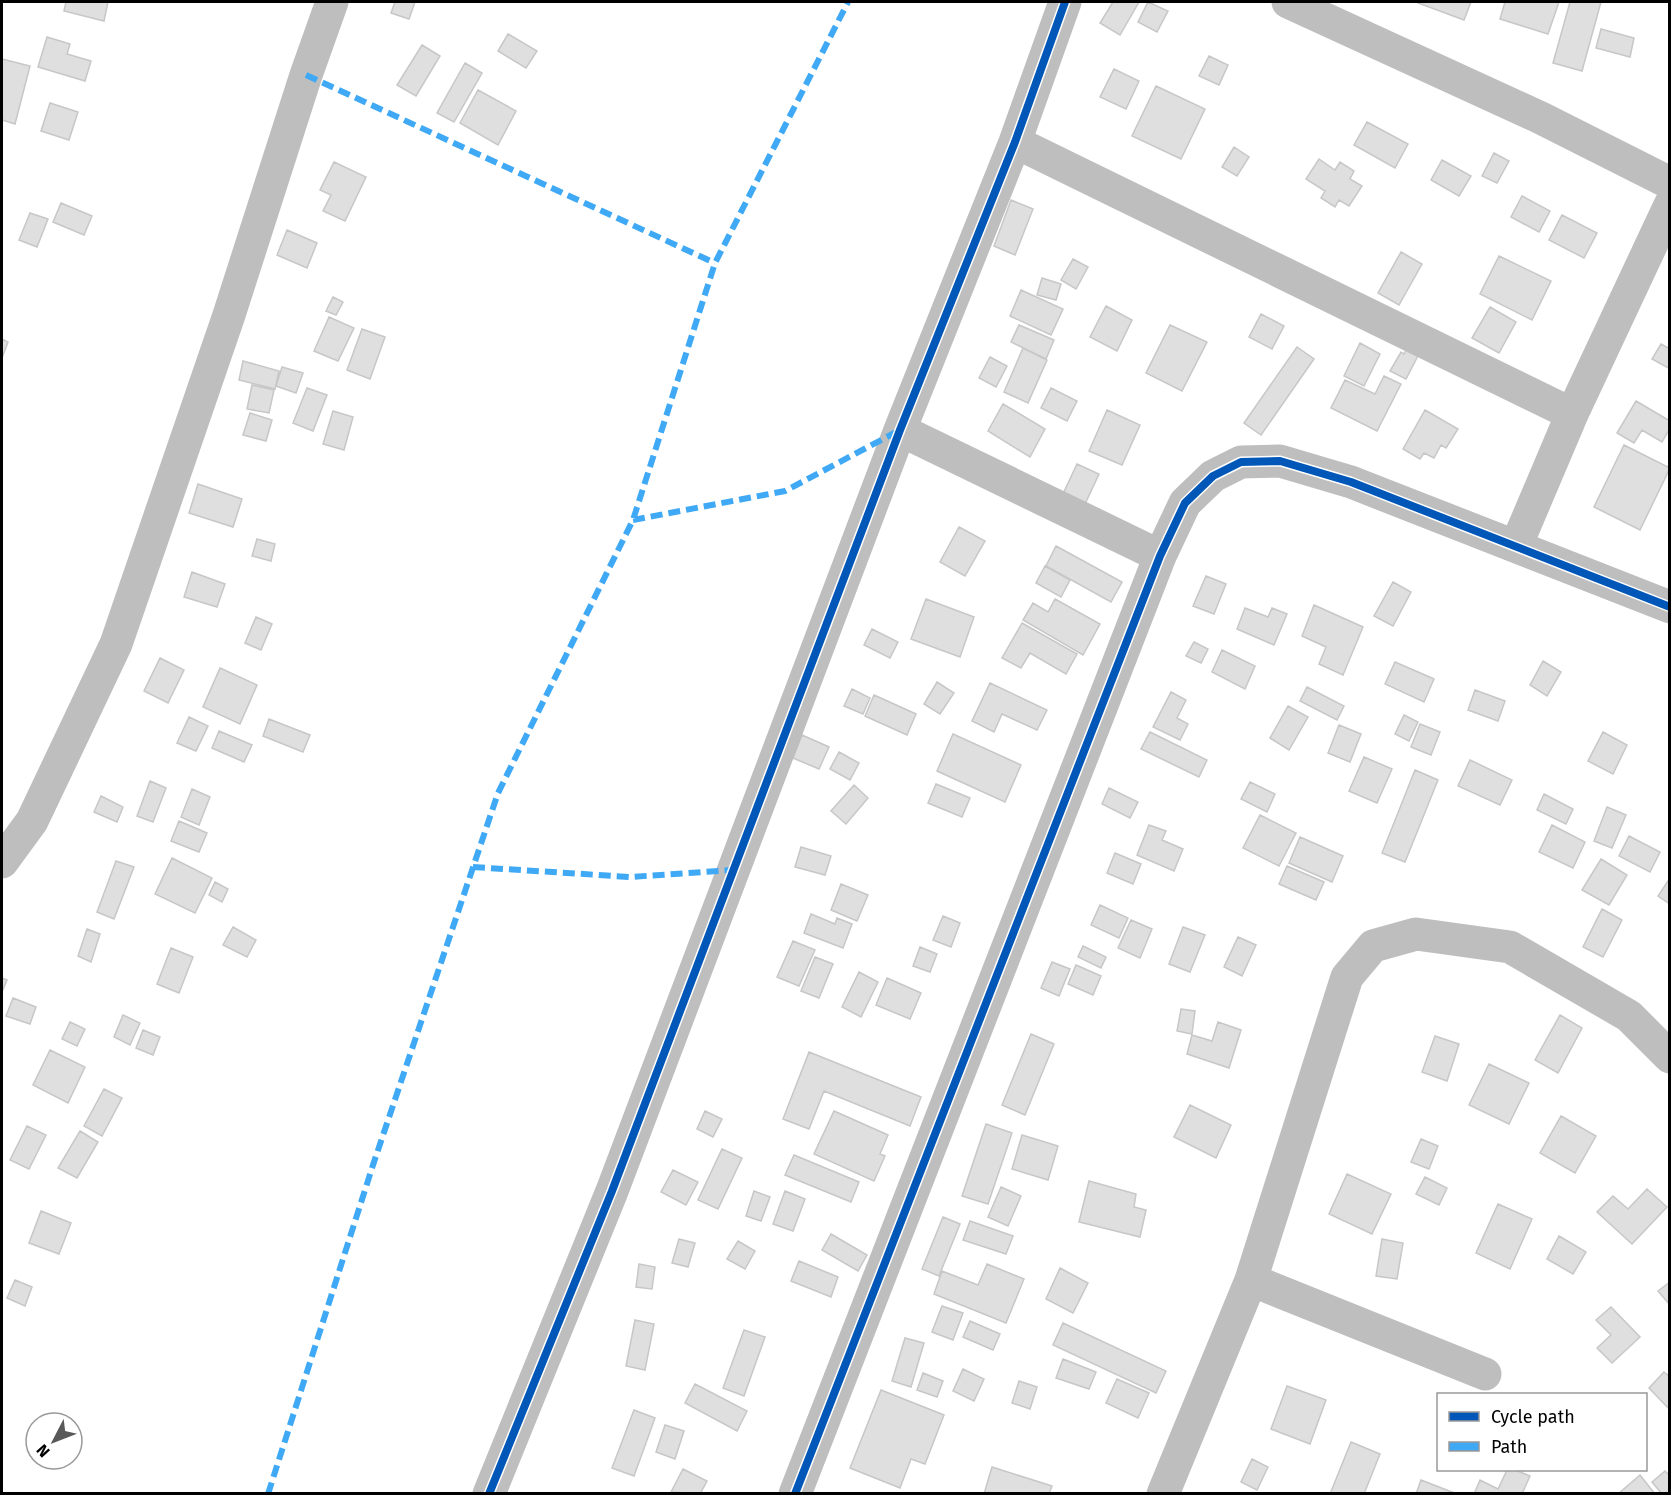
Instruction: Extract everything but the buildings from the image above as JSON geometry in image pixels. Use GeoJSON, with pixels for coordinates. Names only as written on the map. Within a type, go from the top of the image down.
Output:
{"type":"FeatureCollection","features":[{"type":"Feature","properties":{"kind":"street"},"geometry":{"type":"LineString","coordinates":[[2,862],[32,821],[116,644],[229,315],[302,86],[332,2]]}},
{"type":"Feature","properties":{"kind":"street"},"geometry":{"type":"LineString","coordinates":[[489,1494],[612,1191],[900,430],[1015,142],[1065,2]]}},
{"type":"Feature","properties":{"kind":"street"},"geometry":{"type":"LineString","coordinates":[[1288,2],[1541,118],[1670,183]]}},
{"type":"Feature","properties":{"kind":"street"},"geometry":{"type":"LineString","coordinates":[[1015,142],[1572,414]]}},
{"type":"Feature","properties":{"kind":"street"},"geometry":{"type":"LineString","coordinates":[[1516,546],[1572,414],[1670,205]]}},
{"type":"Feature","properties":{"kind":"street"},"geometry":{"type":"LineString","coordinates":[[900,430],[1160,556]]}},
{"type":"Feature","properties":{"kind":"street"},"geometry":{"type":"LineString","coordinates":[[795,1494],[1160,556],[1185,503],[1213,476],[1241,462],[1280,461],[1351,482],[1670,607]]}},
{"type":"Feature","properties":{"kind":"street"},"geometry":{"type":"LineString","coordinates":[[1163,1494],[1251,1280],[1347,977],[1373,946],[1416,934],[1510,947],[1629,1016],[1670,1057]]}},
{"type":"Feature","properties":{"kind":"street"},"geometry":{"type":"LineString","coordinates":[[1251,1280],[1485,1374]]}},
{"type":"Feature","properties":{"kind":"marked path"},"geometry":{"type":"LineString","coordinates":[[268,1494],[373,1165],[498,793],[633,520],[715,263],[848,2]]}},
{"type":"Feature","properties":{"kind":"marked path"},"geometry":{"type":"LineString","coordinates":[[306,75],[715,263]]}},
{"type":"Feature","properties":{"kind":"marked path"},"geometry":{"type":"LineString","coordinates":[[633,520],[785,491],[900,430]]}},
{"type":"Feature","properties":{"kind":"marked path"},"geometry":{"type":"LineString","coordinates":[[473,867],[630,877],[733,870]]}},
{"type":"Feature","properties":{"kind":"cycle path"},"geometry":{"type":"LineString","coordinates":[[489,1494],[612,1191],[900,430],[1015,142],[1065,2]]}},
{"type":"Feature","properties":{"kind":"cycle path"},"geometry":{"type":"LineString","coordinates":[[795,1494],[1160,556],[1185,503],[1213,476],[1241,462],[1280,461],[1351,482],[1670,607]]}}]}
